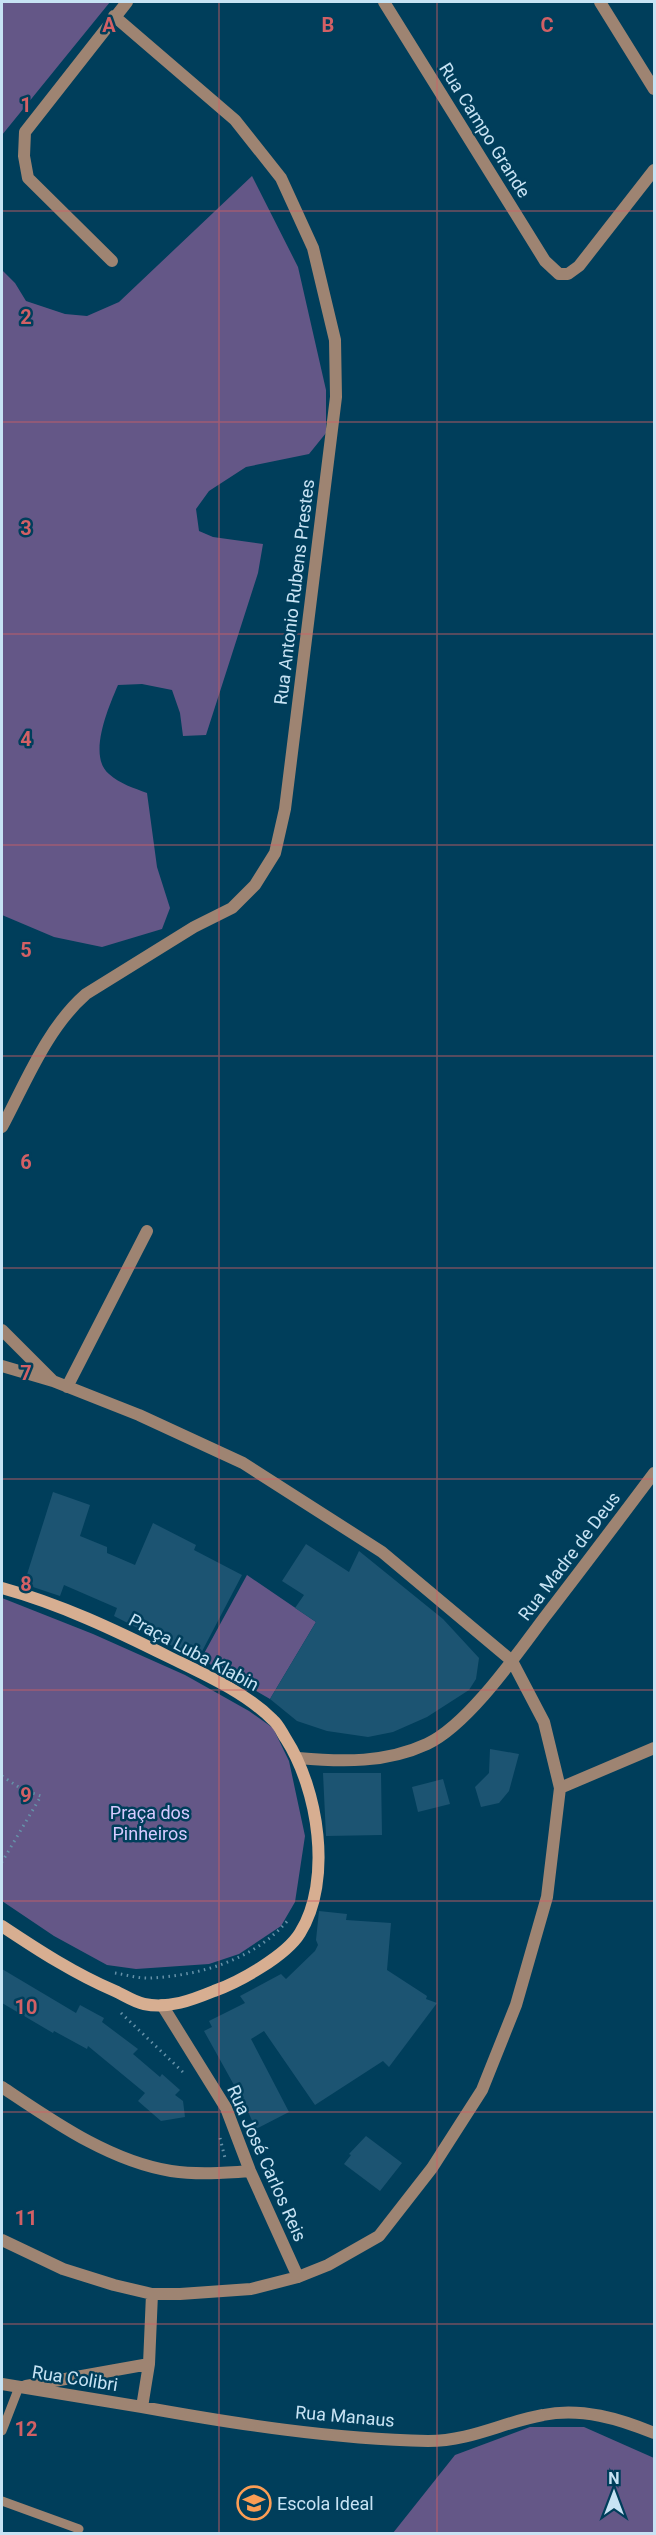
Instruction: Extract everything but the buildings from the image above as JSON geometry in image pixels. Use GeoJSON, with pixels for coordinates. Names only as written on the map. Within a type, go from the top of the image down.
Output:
{"type":"FeatureCollection","features":[{"type":"Feature","properties":{"kind":"main road","name":"Praça Luba Klabin"},"geometry":{"type":"LineString","coordinates":[[2,1588],[101,1624],[246,1698],[275,1721],[298,1758],[313,1804],[318,1857],[316,1889],[309,1916],[299,1936],[281,1952],[229,1986],[177,2004],[143,2004],[51,1958],[2,1926]]}},
{"type":"Feature","properties":{"kind":"street"},"geometry":{"type":"LineString","coordinates":[[112,261],[28,178],[24,156],[25,132],[127,2]]}},
{"type":"Feature","properties":{"kind":"street","name":"Rua Campo Grande"},"geometry":{"type":"LineString","coordinates":[[384,2],[545,261],[559,274],[568,274],[579,266],[654,170]]}},
{"type":"Feature","properties":{"kind":"street"},"geometry":{"type":"LineString","coordinates":[[600,2],[654,89]]}},
{"type":"Feature","properties":{"kind":"street","name":"Rua Antonio Rubens Prestes"},"geometry":{"type":"LineString","coordinates":[[2,1127],[58,1024],[71,1007],[86,994],[194,927],[232,908],[255,885],[275,853],[285,809],[336,397],[335,340],[313,248],[281,178],[235,120],[114,16]]}},
{"type":"Feature","properties":{"kind":"street"},"geometry":{"type":"LineString","coordinates":[[67,1387],[147,1231]]}},
{"type":"Feature","properties":{"kind":"street"},"geometry":{"type":"LineString","coordinates":[[2,1330],[53,1381]]}},
{"type":"Feature","properties":{"kind":"street"},"geometry":{"type":"LineString","coordinates":[[2,1366],[53,1381],[139,1415],[243,1463],[382,1552],[512,1661],[544,1722],[560,1788],[547,1897],[516,2005],[482,2090],[432,2168],[379,2236],[328,2265],[298,2277],[251,2289],[152,2294],[63,2269],[2,2240]]}},
{"type":"Feature","properties":{"kind":"street","name":"Rua Madre de Deus"},"geometry":{"type":"LineString","coordinates":[[298,1758],[365,1761],[399,1755],[429,1743],[457,1724],[512,1661],[654,1473]]}},
{"type":"Feature","properties":{"kind":"street"},"geometry":{"type":"LineString","coordinates":[[560,1788],[654,1748]]}},
{"type":"Feature","properties":{"kind":"street","name":"Rua José Carlos Reis"},"geometry":{"type":"LineString","coordinates":[[162,2005],[226,2108],[250,2171],[298,2277]]}},
{"type":"Feature","properties":{"kind":"street"},"geometry":{"type":"LineString","coordinates":[[2,2087],[61,2126],[127,2159],[170,2171],[202,2174],[250,2171]]}},
{"type":"Feature","properties":{"kind":"street"},"geometry":{"type":"LineString","coordinates":[[142,2407],[148,2364],[152,2294]]}},
{"type":"Feature","properties":{"kind":"street"},"geometry":{"type":"LineString","coordinates":[[19,2387],[148,2364]]}},
{"type":"Feature","properties":{"kind":"street","name":"Rua Colibri"},"geometry":{"type":"LineString","coordinates":[[2,2384],[142,2407]]}},
{"type":"Feature","properties":{"kind":"street","name":"Rua Manaus"},"geometry":{"type":"LineString","coordinates":[[142,2407],[229,2423],[340,2435],[429,2441],[470,2437],[544,2414],[584,2413],[613,2418],[654,2433]]}},
{"type":"Feature","properties":{"kind":"lane"},"geometry":{"type":"LineString","coordinates":[[2,2431],[19,2387]]}},
{"type":"Feature","properties":{"kind":"lane"},"geometry":{"type":"LineString","coordinates":[[2,2501],[79,2529]]}},
{"type":"Feature","properties":{"kind":"path"},"geometry":{"type":"LineString","coordinates":[[2,1776],[23,1790],[40,1796],[2,1862]]}},
{"type":"Feature","properties":{"kind":"path"},"geometry":{"type":"LineString","coordinates":[[114,1973],[150,1978],[207,1970],[254,1951],[280,1930],[291,1917]]}},
{"type":"Feature","properties":{"kind":"path"},"geometry":{"type":"LineString","coordinates":[[113,2007],[160,2048],[193,2083]]}},
{"type":"Feature","properties":{"kind":"path"},"geometry":{"type":"LineString","coordinates":[[219,2132],[228,2172]]}},
{"type":"Feature","properties":{"kind":"green space"},"geometry":{"type":"Polygon","coordinates":[[[2,2],[110,2],[2,135],[2,2]]]}},
{"type":"Feature","properties":{"kind":"green space"},"geometry":{"type":"Polygon","coordinates":[[[252,176],[298,267],[326,390],[326,433],[309,454],[246,467],[209,491],[196,509],[199,531],[213,537],[263,544],[258,573],[206,735],[183,736],[180,713],[172,690],[142,684],[118,685],[105,718],[100,743],[103,766],[118,780],[147,793],[157,867],[170,908],[162,929],[102,947],[54,937],[2,915],[2,270],[15,283],[26,301],[65,314],[87,316],[119,302],[252,176]]]}},
{"type":"Feature","properties":{"kind":"green space"},"geometry":{"type":"Polygon","coordinates":[[[247,1575],[316,1622],[270,1699],[201,1659],[247,1575]]]}},
{"type":"Feature","properties":{"kind":"green space","name":"Praça dos Pinheiros"},"geometry":{"type":"Polygon","coordinates":[[[2,1598],[93,1634],[185,1675],[249,1711],[273,1728],[289,1761],[305,1836],[295,1902],[281,1926],[239,1954],[209,1964],[136,1969],[107,1965],[54,1936],[2,1901],[2,1598]]]}},
{"type":"Feature","properties":{"kind":"green space"},"geometry":{"type":"Polygon","coordinates":[[[530,2427],[584,2427],[654,2458],[654,2533],[393,2533],[455,2455],[530,2427]]]}},
{"type":"Feature","properties":{"kind":"place","name":"Escola Ideal"},"geometry":{"type":"Point","coordinates":[254,2503]}}]}
